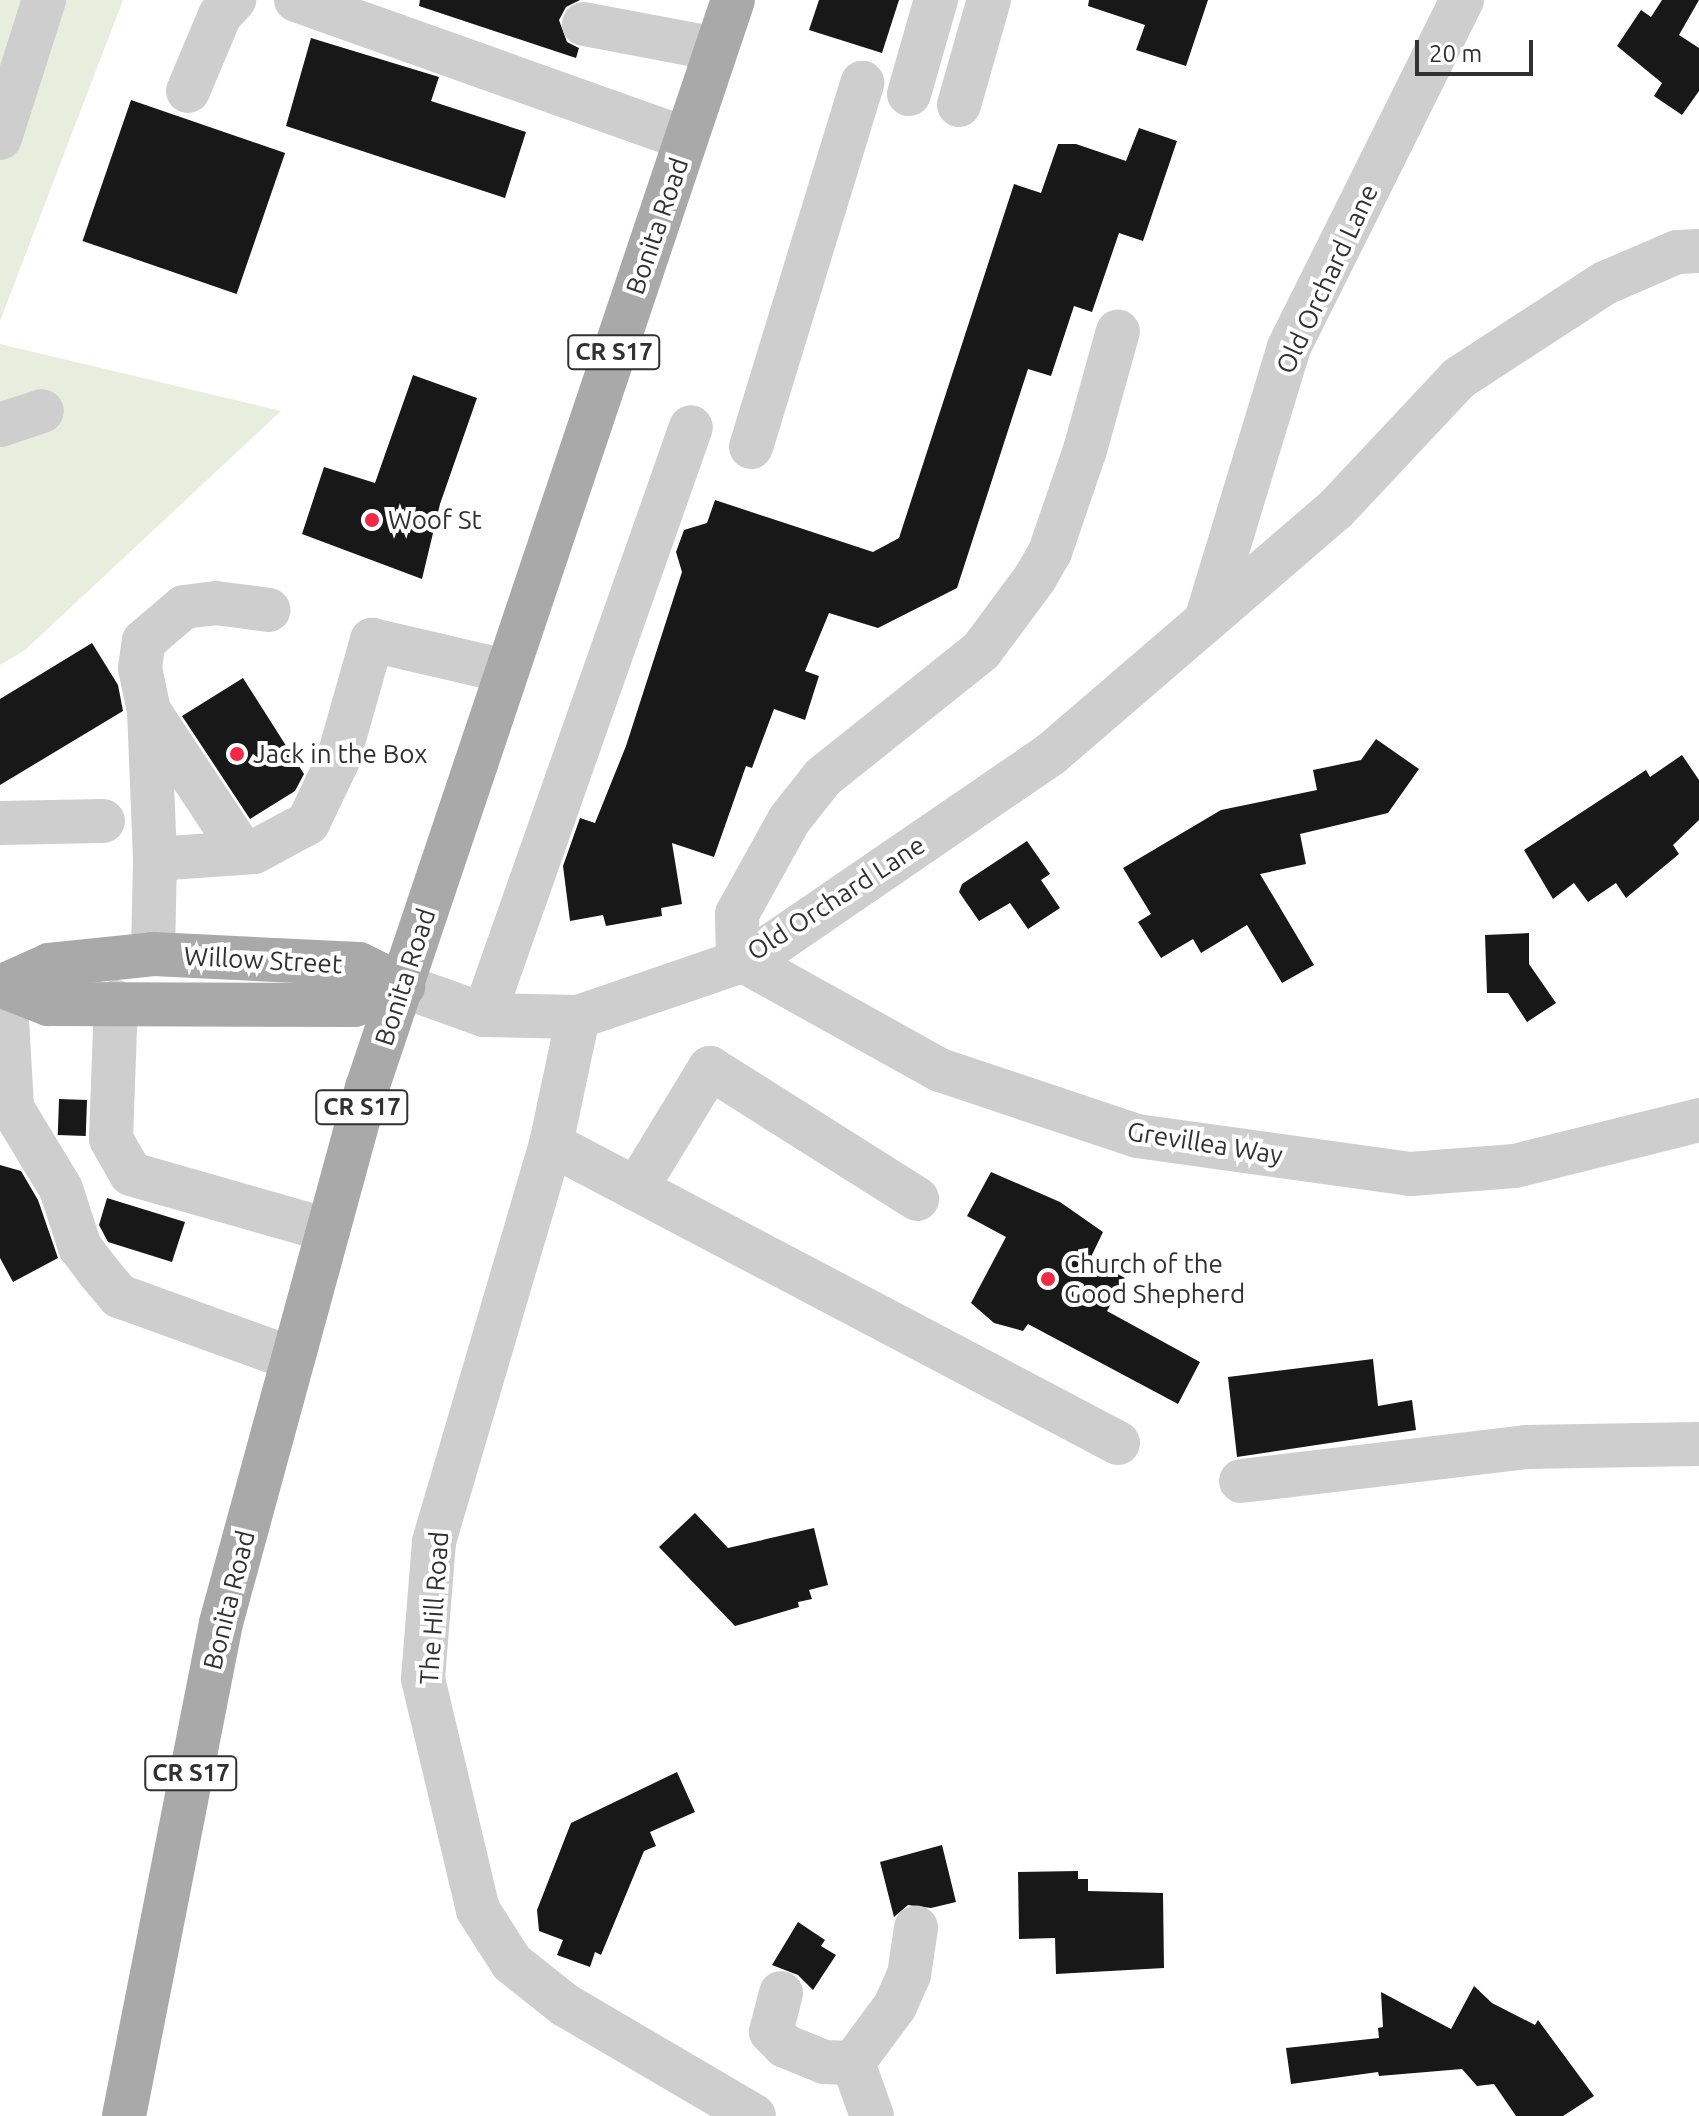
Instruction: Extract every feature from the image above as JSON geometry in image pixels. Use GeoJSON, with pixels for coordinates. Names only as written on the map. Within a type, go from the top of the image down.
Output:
{"type":"FeatureCollection","features":[{"type":"Feature","properties":{"kind":"main road","name":"Bonita Road"},"geometry":{"type":"LineString","coordinates":[[124,2116],[221,1623],[367,1088],[733,0]]}},
{"type":"Feature","properties":{"kind":"main road","name":"Willow Street"},"geometry":{"type":"LineString","coordinates":[[3,985],[49,965],[153,954],[359,964],[403,986]]}},
{"type":"Feature","properties":{"kind":"main road","name":"Willow Street"},"geometry":{"type":"LineString","coordinates":[[3,985],[48,1004],[354,1005],[403,986]]}},
{"type":"Feature","properties":{"kind":"street"},"geometry":{"type":"LineString","coordinates":[[0,138],[44,0]]}},
{"type":"Feature","properties":{"kind":"street"},"geometry":{"type":"LineString","coordinates":[[188,91],[220,15],[234,0]]}},
{"type":"Feature","properties":{"kind":"street"},"geometry":{"type":"LineString","coordinates":[[296,0],[686,139]]}},
{"type":"Feature","properties":{"kind":"street"},"geometry":{"type":"LineString","coordinates":[[909,94],[936,0]]}},
{"type":"Feature","properties":{"kind":"street"},"geometry":{"type":"LineString","coordinates":[[959,105],[989,0]]}},
{"type":"Feature","properties":{"kind":"street","name":"Old Orchard Lane"},"geometry":{"type":"LineString","coordinates":[[1207,617],[1289,347],[1462,0]]}},
{"type":"Feature","properties":{"kind":"street"},"geometry":{"type":"LineString","coordinates":[[584,24],[716,49]]}},
{"type":"Feature","properties":{"kind":"street"},"geometry":{"type":"LineString","coordinates":[[751,447],[862,83]]}},
{"type":"Feature","properties":{"kind":"street","name":"Old Orchard Lane"},"geometry":{"type":"LineString","coordinates":[[403,986],[484,1015],[578,1017],[740,961],[1051,754],[1335,510],[1459,378],[1605,283],[1677,252],[1699,251]]}},
{"type":"Feature","properties":{"kind":"street"},"geometry":{"type":"LineString","coordinates":[[740,961],[737,914],[789,820],[833,767],[981,651],[1035,578],[1050,552],[1085,450],[1118,331]]}},
{"type":"Feature","properties":{"kind":"street"},"geometry":{"type":"LineString","coordinates":[[0,425],[42,411]]}},
{"type":"Feature","properties":{"kind":"street"},"geometry":{"type":"LineString","coordinates":[[484,1015],[691,427]]}},
{"type":"Feature","properties":{"kind":"street"},"geometry":{"type":"LineString","coordinates":[[153,954],[155,859],[149,711],[140,668],[144,641],[162,620],[184,607],[216,603],[269,610]]}},
{"type":"Feature","properties":{"kind":"street"},"geometry":{"type":"LineString","coordinates":[[155,859],[243,853],[308,823],[338,760],[372,640],[505,671]]}},
{"type":"Feature","properties":{"kind":"street"},"geometry":{"type":"LineString","coordinates":[[149,711],[243,853]]}},
{"type":"Feature","properties":{"kind":"street"},"geometry":{"type":"LineString","coordinates":[[0,823],[103,821]]}},
{"type":"Feature","properties":{"kind":"street","name":"Grevillea Way"},"geometry":{"type":"LineString","coordinates":[[740,961],[940,1070],[1137,1136],[1410,1174],[1515,1166],[1699,1120]]}},
{"type":"Feature","properties":{"kind":"street"},"geometry":{"type":"LineString","coordinates":[[3,985],[12,1108],[61,1189],[80,1247],[119,1296],[293,1359]]}},
{"type":"Feature","properties":{"kind":"street"},"geometry":{"type":"LineString","coordinates":[[116,1002],[111,1139],[131,1174],[166,1187],[328,1230]]}},
{"type":"Feature","properties":{"kind":"street","name":"The Hill Road"},"geometry":{"type":"LineString","coordinates":[[578,1017],[551,1144],[434,1542],[423,1679],[478,1910],[512,1963],[565,2005],[754,2116]]}},
{"type":"Feature","properties":{"kind":"street"},"geometry":{"type":"LineString","coordinates":[[636,1189],[710,1068],[917,1199]]}},
{"type":"Feature","properties":{"kind":"street"},"geometry":{"type":"LineString","coordinates":[[551,1144],[1118,1443]]}},
{"type":"Feature","properties":{"kind":"street"},"geometry":{"type":"LineString","coordinates":[[61,1189],[122,1161]]}},
{"type":"Feature","properties":{"kind":"street"},"geometry":{"type":"LineString","coordinates":[[1241,1481],[1526,1447],[1699,1444]]}},
{"type":"Feature","properties":{"kind":"street"},"geometry":{"type":"LineString","coordinates":[[853,2063],[895,2006],[909,1975],[916,1928]]}},
{"type":"Feature","properties":{"kind":"street"},"geometry":{"type":"LineString","coordinates":[[781,1993],[771,2032],[785,2046],[824,2062],[853,2063]]}},
{"type":"Feature","properties":{"kind":"street"},"geometry":{"type":"LineString","coordinates":[[853,2063],[872,2116]]}},
{"type":"Feature","properties":{"kind":"green space"},"geometry":{"type":"Polygon","coordinates":[[[0,0],[123,0],[0,321],[0,0]]]}},
{"type":"Feature","properties":{"kind":"green space"},"geometry":{"type":"Polygon","coordinates":[[[0,344],[281,411],[25,650],[0,665],[0,344]]]}},
{"type":"Feature","properties":{"kind":"building"},"geometry":{"type":"Polygon","coordinates":[[[420,0],[580,0],[566,7],[559,20],[567,42],[579,48],[576,58],[419,6],[420,0]]]}},
{"type":"Feature","properties":{"kind":"building"},"geometry":{"type":"Polygon","coordinates":[[[819,0],[899,0],[882,53],[809,30],[819,0]]]}},
{"type":"Feature","properties":{"kind":"building"},"geometry":{"type":"Polygon","coordinates":[[[1089,0],[1208,0],[1186,66],[1136,50],[1145,25],[1088,6],[1089,0]]]}},
{"type":"Feature","properties":{"kind":"building"},"geometry":{"type":"Polygon","coordinates":[[[1662,0],[1699,0],[1679,35],[1699,48],[1699,91],[1682,115],[1654,96],[1662,83],[1617,46],[1641,10],[1651,17],[1662,0]]]}},
{"type":"Feature","properties":{"kind":"building"},"geometry":{"type":"Polygon","coordinates":[[[311,38],[439,77],[431,101],[526,132],[505,198],[286,126],[311,38]]]}},
{"type":"Feature","properties":{"kind":"building"},"geometry":{"type":"Polygon","coordinates":[[[131,100],[285,153],[237,294],[82,241],[131,100]]]}},
{"type":"Feature","properties":{"kind":"building"},"geometry":{"type":"Polygon","coordinates":[[[1139,128],[1177,141],[1143,241],[1119,233],[1092,312],[1074,306],[1051,376],[1028,369],[957,588],[878,628],[829,613],[805,671],[819,676],[805,720],[774,709],[752,768],[746,766],[714,857],[672,843],[682,904],[661,908],[662,916],[606,926],[603,915],[570,921],[563,866],[580,818],[595,823],[626,746],[682,572],[676,552],[684,530],[707,523],[715,500],[873,552],[899,538],[1014,184],[1041,193],[1058,144],[1076,144],[1126,161],[1139,128]]]}},
{"type":"Feature","properties":{"kind":"building"},"geometry":{"type":"Polygon","coordinates":[[[413,375],[477,398],[440,504],[422,579],[302,534],[324,467],[375,483],[413,375]]]}},
{"type":"Feature","properties":{"kind":"building"},"geometry":{"type":"Polygon","coordinates":[[[92,643],[118,685],[123,711],[0,785],[0,699],[92,643]]]}},
{"type":"Feature","properties":{"kind":"building","name":"Jack in the Box"},"geometry":{"type":"Polygon","coordinates":[[[243,678],[304,774],[295,791],[250,819],[182,716],[243,678]]]}},
{"type":"Feature","properties":{"kind":"building"},"geometry":{"type":"Polygon","coordinates":[[[1376,739],[1419,769],[1388,813],[1300,834],[1306,864],[1260,874],[1314,965],[1282,983],[1247,925],[1201,953],[1193,939],[1161,958],[1138,922],[1151,914],[1123,868],[1221,810],[1317,790],[1313,770],[1361,760],[1376,739]]]}},
{"type":"Feature","properties":{"kind":"building"},"geometry":{"type":"Polygon","coordinates":[[[1682,755],[1699,780],[1699,820],[1673,845],[1679,854],[1626,898],[1616,883],[1588,902],[1574,883],[1553,899],[1524,850],[1646,770],[1650,777],[1682,755]]]}},
{"type":"Feature","properties":{"kind":"building"},"geometry":{"type":"Polygon","coordinates":[[[1027,841],[1050,874],[1041,880],[1060,908],[1028,929],[1010,903],[979,921],[959,892],[962,884],[1027,841]]]}},
{"type":"Feature","properties":{"kind":"building"},"geometry":{"type":"Polygon","coordinates":[[[1529,933],[1529,964],[1556,1003],[1527,1022],[1508,993],[1487,993],[1485,935],[1529,933]]]}},
{"type":"Feature","properties":{"kind":"building"},"geometry":{"type":"Polygon","coordinates":[[[59,1099],[87,1100],[86,1136],[58,1135],[59,1099]]]}},
{"type":"Feature","properties":{"kind":"building"},"geometry":{"type":"Polygon","coordinates":[[[0,1165],[21,1171],[38,1200],[58,1258],[13,1282],[0,1258],[0,1165]]]}},
{"type":"Feature","properties":{"kind":"building"},"geometry":{"type":"Polygon","coordinates":[[[991,1172],[1060,1202],[1103,1232],[1090,1259],[1125,1278],[1107,1311],[1200,1362],[1178,1404],[1028,1324],[1023,1331],[994,1323],[971,1303],[1006,1237],[967,1216],[991,1172]]]}},
{"type":"Feature","properties":{"kind":"building"},"geometry":{"type":"Polygon","coordinates":[[[107,1198],[185,1222],[172,1262],[108,1242],[99,1225],[107,1198]]]}},
{"type":"Feature","properties":{"kind":"building"},"geometry":{"type":"Polygon","coordinates":[[[1373,1359],[1378,1406],[1412,1400],[1416,1430],[1237,1457],[1228,1377],[1373,1359]]]}},
{"type":"Feature","properties":{"kind":"building"},"geometry":{"type":"Polygon","coordinates":[[[695,1513],[728,1548],[814,1528],[828,1585],[809,1590],[812,1599],[798,1602],[799,1607],[735,1626],[659,1547],[695,1513]]]}},
{"type":"Feature","properties":{"kind":"building"},"geometry":{"type":"Polygon","coordinates":[[[677,1772],[695,1812],[650,1832],[656,1846],[644,1851],[601,1955],[595,1952],[590,1967],[557,1955],[563,1940],[539,1931],[537,1910],[571,1823],[677,1772]]]}},
{"type":"Feature","properties":{"kind":"building"},"geometry":{"type":"Polygon","coordinates":[[[942,1845],[956,1902],[931,1908],[908,1905],[894,1917],[880,1862],[942,1845]]]}},
{"type":"Feature","properties":{"kind":"building"},"geometry":{"type":"Polygon","coordinates":[[[1078,1871],[1078,1879],[1088,1879],[1088,1891],[1163,1893],[1164,1968],[1056,1974],[1055,1938],[1019,1939],[1018,1872],[1078,1871]]]}},
{"type":"Feature","properties":{"kind":"building"},"geometry":{"type":"Polygon","coordinates":[[[798,1922],[825,1940],[821,1946],[836,1955],[813,1990],[798,1975],[772,1965],[798,1922]]]}},
{"type":"Feature","properties":{"kind":"building"},"geometry":{"type":"Polygon","coordinates":[[[1474,1986],[1492,2003],[1535,2025],[1538,2020],[1594,2096],[1563,2116],[1516,2116],[1494,2084],[1477,2086],[1462,2069],[1379,2076],[1378,2072],[1291,2084],[1286,2048],[1379,2038],[1378,2028],[1383,2027],[1381,1992],[1451,2029],[1474,1986]]]}},
{"type":"Feature","properties":{"kind":"place","name":"Woof St"},"geometry":{"type":"Point","coordinates":[372,520]}},
{"type":"Feature","properties":{"kind":"place","name":"Jack in the Box"},"geometry":{"type":"Point","coordinates":[237,754]}},
{"type":"Feature","properties":{"kind":"place","name":"Church of the Good Shepherd"},"geometry":{"type":"Point","coordinates":[1048,1279]}}]}
